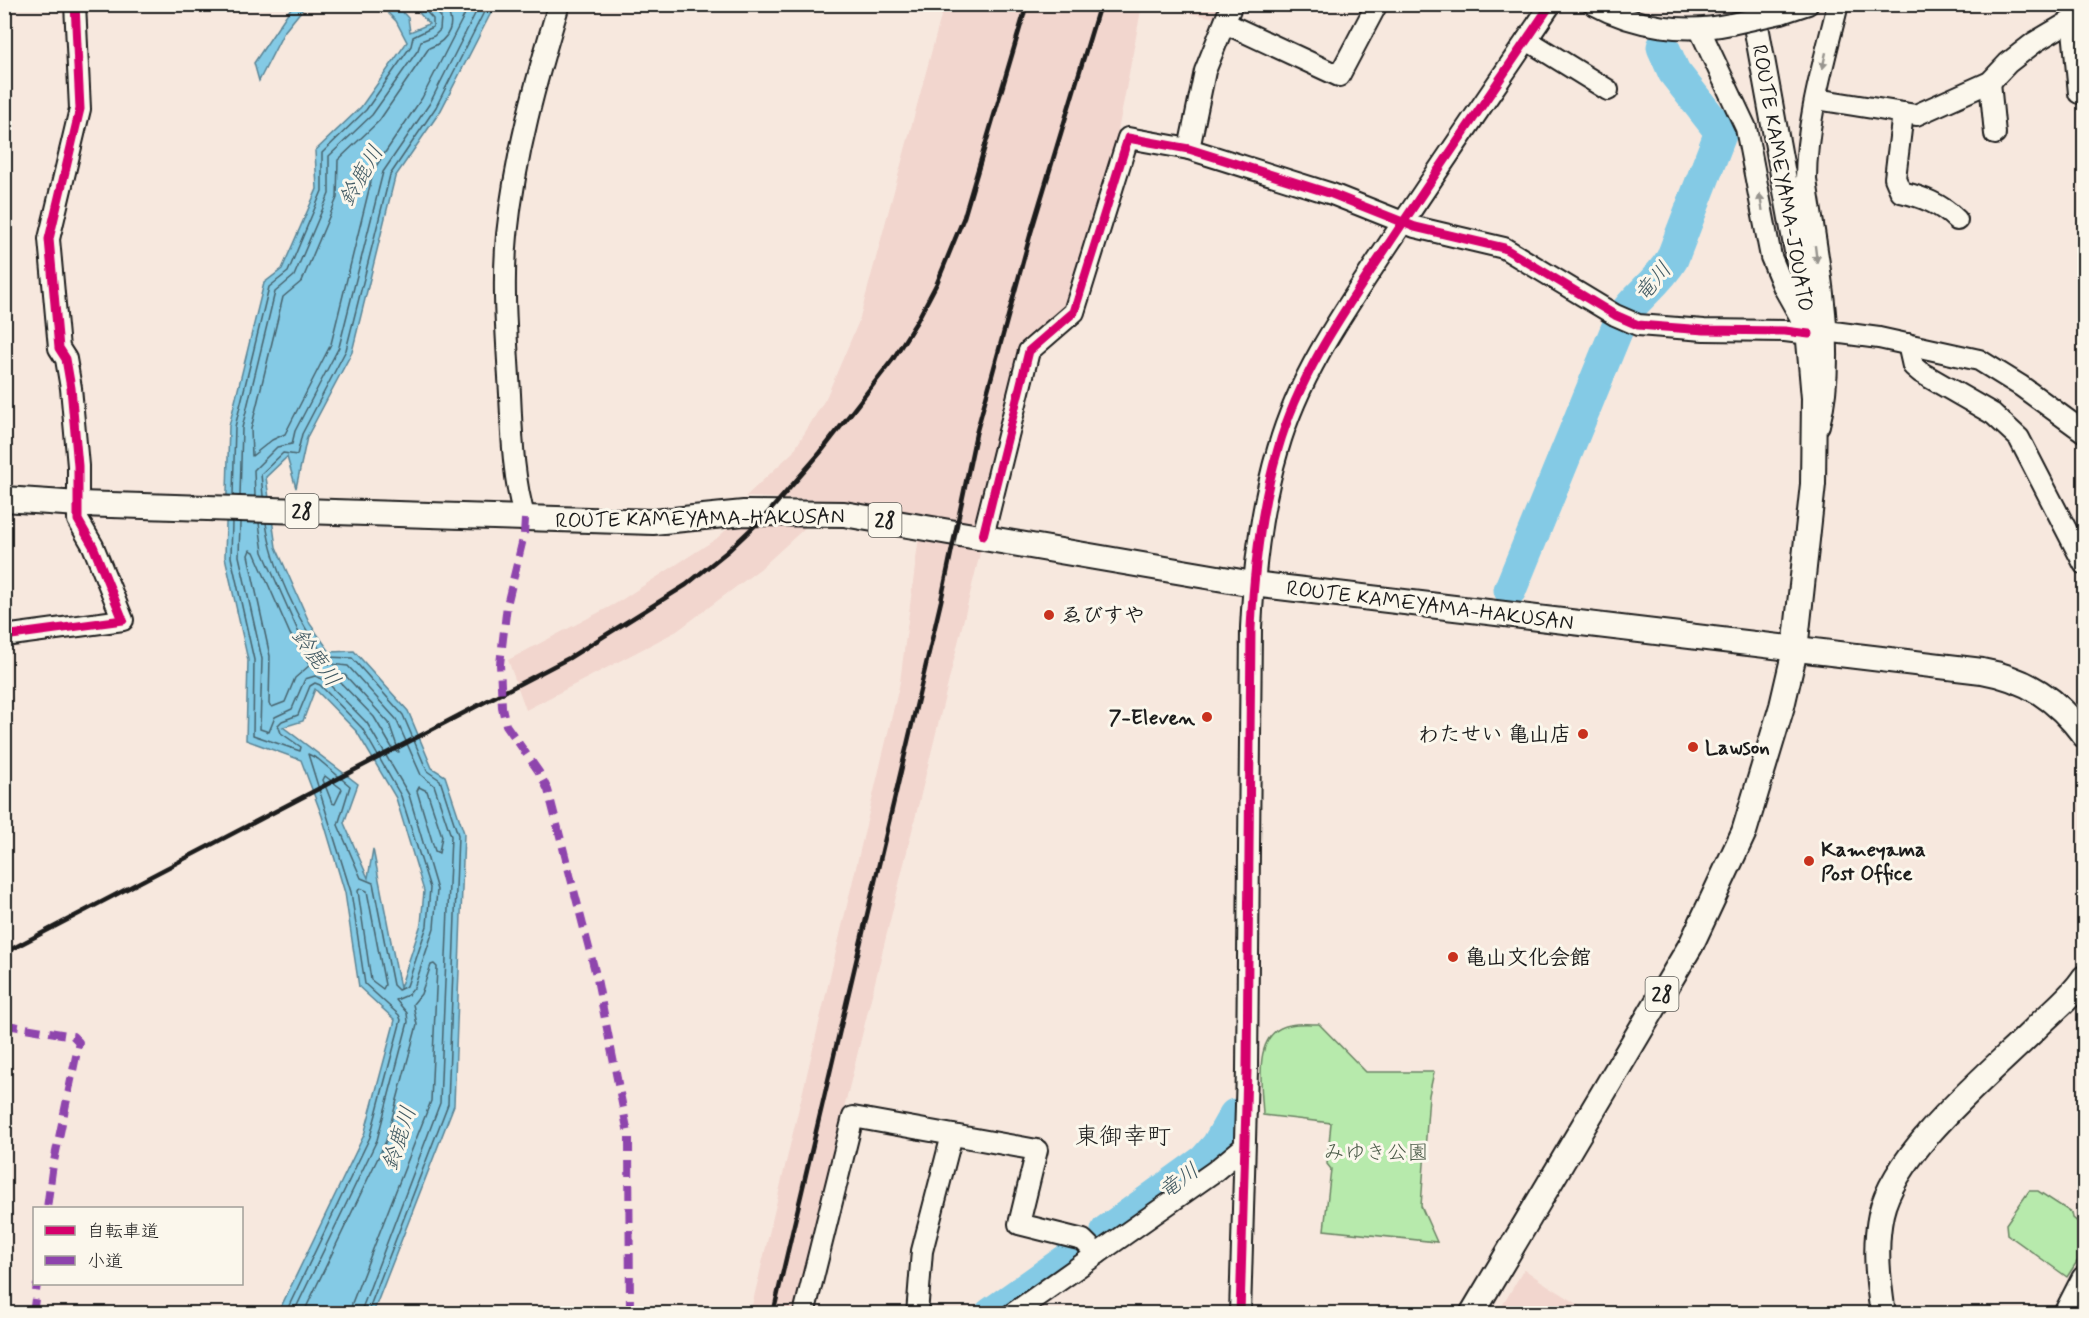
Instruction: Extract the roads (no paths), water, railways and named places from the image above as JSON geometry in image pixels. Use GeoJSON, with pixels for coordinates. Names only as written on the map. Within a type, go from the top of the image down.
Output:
{"type":"FeatureCollection","features":[{"type":"Feature","properties":{"kind":"main road","name":"ROUTE KAMEYAMA-JOUATO"},"geometry":{"type":"LineString","coordinates":[[1752,4],[1793,222],[1818,333],[1813,484],[1795,650]]}},
{"type":"Feature","properties":{"kind":"main road","name":"ROUTE KAMEYAMA-HAKUSAN"},"geometry":{"type":"LineString","coordinates":[[4,499],[85,504],[653,522],[744,513],[830,513],[983,536],[1253,584],[1795,650]]}},
{"type":"Feature","properties":{"kind":"main road"},"geometry":{"type":"LineString","coordinates":[[1795,650],[2004,675],[2023,682],[2053,699],[2085,735]]}},
{"type":"Feature","properties":{"kind":"main road","name":"28"},"geometry":{"type":"LineString","coordinates":[[1472,1314],[1691,945],[1710,908],[1754,803],[1795,650]]}},
{"type":"Feature","properties":{"kind":"main road"},"geometry":{"type":"LineString","coordinates":[[1883,1314],[1877,1258],[1878,1234],[1888,1191],[1900,1170],[1926,1137],[2085,978]]}},
{"type":"Feature","properties":{"kind":"main road"},"geometry":{"type":"LineString","coordinates":[[2066,1314],[2085,1279]]}},
{"type":"Feature","properties":{"kind":"street"},"geometry":{"type":"LineString","coordinates":[[4,636],[123,620],[93,546],[78,520],[85,504],[71,388],[66,359],[59,348],[49,239],[80,109],[75,4]]}},
{"type":"Feature","properties":{"kind":"street"},"geometry":{"type":"LineString","coordinates":[[518,519],[520,502],[514,459],[506,330],[507,236],[520,152],[534,91],[559,4]]}},
{"type":"Feature","properties":{"kind":"street"},"geometry":{"type":"LineString","coordinates":[[1189,149],[1205,71],[1232,4]]}},
{"type":"Feature","properties":{"kind":"street"},"geometry":{"type":"LineString","coordinates":[[1225,23],[1339,76],[1377,4]]}},
{"type":"Feature","properties":{"kind":"street"},"geometry":{"type":"LineString","coordinates":[[1240,1314],[1253,584],[1278,447],[1301,390],[1335,324],[1551,4]]}},
{"type":"Feature","properties":{"kind":"street"},"geometry":{"type":"LineString","coordinates":[[1593,4],[1634,21],[1700,30],[1781,13],[1808,4]]}},
{"type":"Feature","properties":{"kind":"street"},"geometry":{"type":"LineString","coordinates":[[1818,333],[1806,180],[1809,134],[1838,4]]}},
{"type":"Feature","properties":{"kind":"street"},"geometry":{"type":"LineString","coordinates":[[1816,99],[1916,115],[1990,82],[2008,63],[2078,16]]}},
{"type":"Feature","properties":{"kind":"street"},"geometry":{"type":"LineString","coordinates":[[2078,16],[2079,93]]}},
{"type":"Feature","properties":{"kind":"street"},"geometry":{"type":"LineString","coordinates":[[1700,30],[1746,128],[1771,257],[1784,288],[1818,333]]}},
{"type":"Feature","properties":{"kind":"street"},"geometry":{"type":"LineString","coordinates":[[1527,40],[1608,90]]}},
{"type":"Feature","properties":{"kind":"street"},"geometry":{"type":"LineString","coordinates":[[1990,82],[1995,134]]}},
{"type":"Feature","properties":{"kind":"street"},"geometry":{"type":"LineString","coordinates":[[1903,112],[1895,178],[1901,192],[1923,197],[1947,210],[1957,220]]}},
{"type":"Feature","properties":{"kind":"street"},"geometry":{"type":"LineString","coordinates":[[983,536],[1029,351],[1074,312],[1128,138],[1189,149],[1332,194],[1415,227],[1504,248],[1638,325],[1818,333],[1908,344],[1979,360],[2021,386],[2085,432]]}},
{"type":"Feature","properties":{"kind":"street"},"geometry":{"type":"LineString","coordinates":[[1908,344],[1913,366],[1920,372],[1994,414],[2019,438],[2085,564]]}},
{"type":"Feature","properties":{"kind":"street"},"geometry":{"type":"LineString","coordinates":[[804,1314],[853,1117],[1037,1150],[1019,1224],[1083,1240],[1097,1254]]}},
{"type":"Feature","properties":{"kind":"street"},"geometry":{"type":"LineString","coordinates":[[917,1314],[922,1251],[952,1135]]}},
{"type":"Feature","properties":{"kind":"street"},"geometry":{"type":"LineString","coordinates":[[1012,1314],[1215,1171],[1244,1147]]}},
{"type":"Feature","properties":{"kind":"water"},"geometry":{"type":"Polygon","coordinates":[[[293,5],[306,5],[284,32],[259,81],[254,63],[293,5]]]}},
{"type":"Feature","properties":{"kind":"water","name":"鈴鹿川"},"geometry":{"type":"Polygon","coordinates":[[[380,5],[396,5],[408,18],[410,32],[429,24],[412,5],[495,5],[441,110],[395,177],[352,352],[307,437],[296,488],[287,457],[266,477],[276,547],[310,624],[330,652],[354,651],[408,711],[432,768],[445,776],[464,833],[454,1105],[373,1313],[278,1313],[364,1135],[395,1020],[359,987],[345,893],[322,816],[301,760],[246,740],[248,660],[225,557],[229,426],[264,283],[282,269],[317,189],[315,151],[361,107],[407,42],[396,21],[380,5]],[[315,689],[303,721],[283,727],[358,784],[344,823],[368,878],[373,849],[400,988],[421,924],[424,891],[396,798],[357,732],[315,689]]]}},
{"type":"Feature","properties":{"kind":"waterway","name":"竜川"},"geometry":{"type":"LineString","coordinates":[[1510,590],[1619,324],[1630,307],[1659,277],[1672,259],[1721,132],[1674,72],[1663,47]]}},
{"type":"Feature","properties":{"kind":"waterway","name":"竜川"},"geometry":{"type":"LineString","coordinates":[[1107,1231],[1204,1161],[1218,1145],[1235,1115]]}},
{"type":"Feature","properties":{"kind":"waterway","name":"竜川"},"geometry":{"type":"LineString","coordinates":[[991,1314],[1070,1258]]}},
{"type":"Feature","properties":{"kind":"railway"},"geometry":{"type":"LineString","coordinates":[[4,953],[569,658],[686,585],[728,551],[768,513],[820,453],[893,359],[917,321],[937,283],[964,217],[1027,4]]}},
{"type":"Feature","properties":{"kind":"railway"},"geometry":{"type":"LineString","coordinates":[[773,1314],[941,601],[976,434],[1031,232],[1100,4]]}},
{"type":"Feature","properties":{"kind":"place","name":"ゑびすや"},"geometry":{"type":"Point","coordinates":[1049,615]}},
{"type":"Feature","properties":{"kind":"place","name":"7-Eleven"},"geometry":{"type":"Point","coordinates":[1207,717]}},
{"type":"Feature","properties":{"kind":"place","name":"わたせい 亀山店"},"geometry":{"type":"Point","coordinates":[1583,734]}},
{"type":"Feature","properties":{"kind":"place","name":"Lawson"},"geometry":{"type":"Point","coordinates":[1693,747]}},
{"type":"Feature","properties":{"kind":"place","name":"Kameyama Post Office"},"geometry":{"type":"Point","coordinates":[1809,861]}},
{"type":"Feature","properties":{"kind":"place","name":"亀山文化会館"},"geometry":{"type":"Point","coordinates":[1453,957]}},
{"type":"Feature","properties":{"kind":"district","name":"東御幸町"},"geometry":{"type":"Point","coordinates":[1123,1136]}},
{"type":"Feature","properties":{"kind":"park label","name":"みゆき公園"},"geometry":{"type":"Point","coordinates":[1376,1152]}}]}
